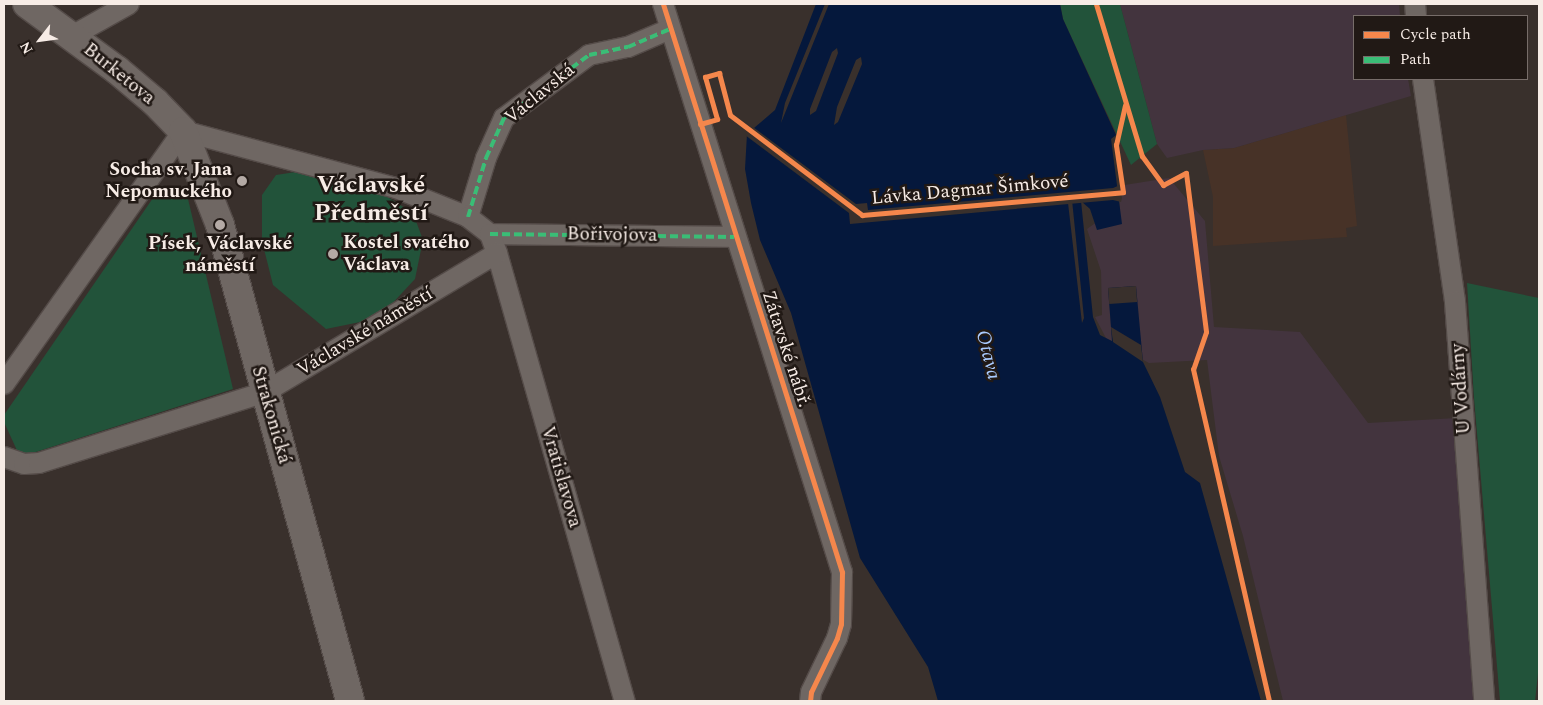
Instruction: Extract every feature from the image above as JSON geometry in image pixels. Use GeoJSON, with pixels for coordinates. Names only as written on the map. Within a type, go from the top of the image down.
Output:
{"type":"FeatureCollection","features":[{"type":"Feature","properties":{"kind":"main road","name":"Burketova"},"geometry":{"type":"LineString","coordinates":[[27,4],[72,36],[155,102],[183,131]]}},
{"type":"Feature","properties":{"kind":"main road","name":"Strakonická"},"geometry":{"type":"LineString","coordinates":[[183,131],[220,225],[350,701]]}},
{"type":"Feature","properties":{"kind":"street"},"geometry":{"type":"LineString","coordinates":[[72,36],[128,4]]}},
{"type":"Feature","properties":{"kind":"street","name":"Zátavské nábř."},"geometry":{"type":"LineString","coordinates":[[663,4],[734,237],[842,572],[843,610],[839,631],[810,692],[810,701]]}},
{"type":"Feature","properties":{"kind":"street","name":"Václavská"},"geometry":{"type":"LineString","coordinates":[[468,217],[486,158],[504,118],[588,55],[628,47],[670,29]]}},
{"type":"Feature","properties":{"kind":"street","name":"U Vodárny"},"geometry":{"type":"LineString","coordinates":[[1423,80],[1454,302],[1484,701]]}},
{"type":"Feature","properties":{"kind":"street"},"geometry":{"type":"LineString","coordinates":[[4,384],[183,131],[396,188],[468,217],[490,234],[497,253]]}},
{"type":"Feature","properties":{"kind":"street","name":"Bořivojova"},"geometry":{"type":"LineString","coordinates":[[490,234],[734,237]]}},
{"type":"Feature","properties":{"kind":"street","name":"Václavské náměstí"},"geometry":{"type":"LineString","coordinates":[[4,458],[24,464],[39,463],[265,392],[497,253]]}},
{"type":"Feature","properties":{"kind":"street","name":"Vratislavova"},"geometry":{"type":"LineString","coordinates":[[497,253],[625,701]]}},
{"type":"Feature","properties":{"kind":"shaded area"},"geometry":{"type":"Polygon","coordinates":[[[1120,4],[1399,4],[1400,15],[1353,15],[1353,80],[1408,80],[1411,96],[1234,148],[1203,150],[1167,158],[1157,144],[1120,4]]]}},
{"type":"Feature","properties":{"kind":"shaded area"},"geometry":{"type":"Polygon","coordinates":[[[1346,115],[1357,226],[1346,228],[1347,237],[1213,246],[1213,197],[1203,150],[1234,148],[1346,115]]]}},
{"type":"Feature","properties":{"kind":"shaded area"},"geometry":{"type":"Polygon","coordinates":[[[1169,178],[1205,221],[1214,327],[1300,332],[1368,423],[1457,418],[1478,701],[1283,701],[1243,536],[1219,456],[1207,360],[1149,363],[1107,340],[1095,317],[1102,315],[1101,271],[1087,229],[1108,214],[1120,212],[1118,186],[1169,178]]]}},
{"type":"Feature","properties":{"kind":"green space"},"geometry":{"type":"Polygon","coordinates":[[[1060,4],[1120,4],[1157,144],[1131,165],[1063,19],[1060,4]]]}},
{"type":"Feature","properties":{"kind":"green space"},"geometry":{"type":"Polygon","coordinates":[[[302,171],[365,183],[413,213],[423,240],[415,279],[388,308],[365,321],[326,329],[273,285],[262,241],[262,195],[276,175],[302,171]]]}},
{"type":"Feature","properties":{"kind":"green space"},"geometry":{"type":"Polygon","coordinates":[[[172,187],[188,199],[233,389],[20,457],[4,422],[4,415],[153,198],[172,187]]]}},
{"type":"Feature","properties":{"kind":"green space"},"geometry":{"type":"Polygon","coordinates":[[[1467,283],[1539,298],[1539,664],[1535,701],[1500,701],[1474,398],[1467,283]]]}},
{"type":"Feature","properties":{"kind":"water","name":"Otava"},"geometry":{"type":"Polygon","coordinates":[[[816,4],[825,4],[785,103],[781,123],[829,4],[1060,4],[1063,19],[1116,135],[1111,139],[1122,224],[1097,230],[1090,209],[1081,201],[1093,317],[1100,335],[1112,341],[1108,288],[1136,286],[1143,362],[1160,397],[1185,472],[1200,483],[1261,701],[938,701],[928,667],[860,558],[791,313],[760,240],[745,169],[747,134],[775,110],[816,4]],[[837,48],[832,52],[810,109],[810,115],[816,111],[838,53],[837,48]],[[861,57],[856,60],[837,107],[834,125],[838,122],[862,64],[861,57]],[[1072,200],[1068,203],[1082,323],[1084,318],[1072,200]]]}},
{"type":"Feature","properties":{"kind":"pier"},"geometry":{"type":"Polygon","coordinates":[[[753,127],[856,204],[867,203],[868,210],[1113,188],[1120,185],[1122,198],[1121,202],[1113,200],[850,224],[849,213],[745,135],[753,127]]]}},
{"type":"Feature","properties":{"kind":"pier"},"geometry":{"type":"Polygon","coordinates":[[[1136,286],[1137,302],[1109,304],[1108,288],[1136,286]]]}},
{"type":"Feature","properties":{"kind":"pier"},"geometry":{"type":"Polygon","coordinates":[[[1111,327],[1141,345],[1143,362],[1113,342],[1111,327]]]}},
{"type":"Feature","properties":{"kind":"marked path"},"geometry":{"type":"LineString","coordinates":[[468,217],[486,158],[504,118],[589,55],[628,47],[670,29]]}},
{"type":"Feature","properties":{"kind":"marked path"},"geometry":{"type":"LineString","coordinates":[[490,234],[734,237]]}},
{"type":"Feature","properties":{"kind":"cycle path"},"geometry":{"type":"LineString","coordinates":[[663,4],[842,572],[841,624],[837,638],[811,692],[810,701]]}},
{"type":"Feature","properties":{"kind":"cycle path"},"geometry":{"type":"LineString","coordinates":[[1096,4],[1142,156],[1163,185],[1186,173],[1206,332],[1193,369],[1269,701]]}},
{"type":"Feature","properties":{"kind":"cycle path","name":"Lávka Dagmar Šimkové"},"geometry":{"type":"LineString","coordinates":[[700,124],[717,119],[705,77],[719,73],[730,115],[862,215],[1123,192],[1116,145],[1125,105]]}},
{"type":"Feature","properties":{"kind":"place","name":"Socha sv. Jana Nepomuckého"},"geometry":{"type":"Point","coordinates":[242,181]}},
{"type":"Feature","properties":{"kind":"place","name":"Písek, Václavské náměstí"},"geometry":{"type":"Point","coordinates":[220,225]}},
{"type":"Feature","properties":{"kind":"place","name":"Kostel svatého Václava"},"geometry":{"type":"Point","coordinates":[333,254]}},
{"type":"Feature","properties":{"kind":"district","name":"Václavské Předměstí"},"geometry":{"type":"Point","coordinates":[371,200]}}]}
